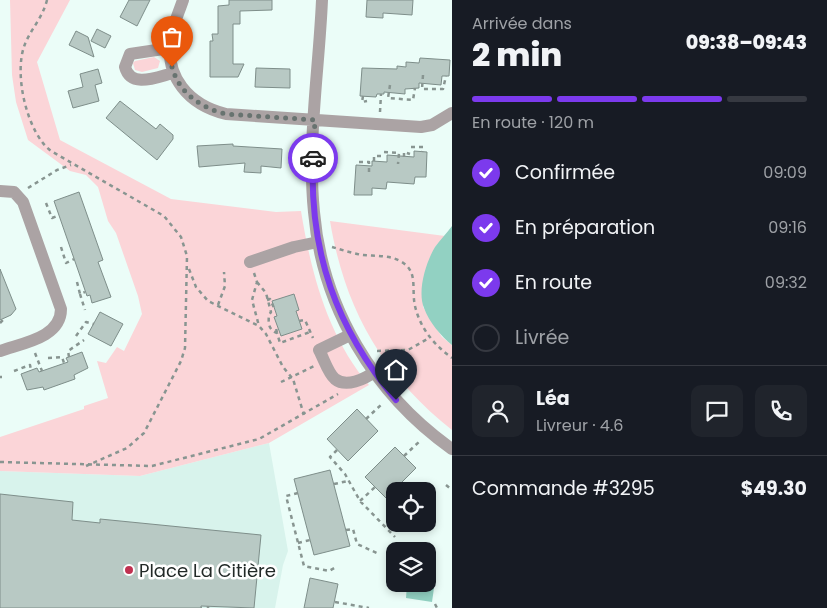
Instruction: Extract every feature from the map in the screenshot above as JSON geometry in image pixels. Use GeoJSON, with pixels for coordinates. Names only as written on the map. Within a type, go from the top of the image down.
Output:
{"type":"FeatureCollection","features":[{"type":"Feature","properties":{"kind":"street"},"geometry":{"type":"LineString","coordinates":[[183,0],[171,35],[170,48],[173,73],[177,82],[189,95],[215,112],[421,127],[432,125],[452,113]]}},
{"type":"Feature","properties":{"kind":"street"},"geometry":{"type":"LineString","coordinates":[[322,0],[312,182],[318,242],[332,294],[350,335],[374,372],[411,415],[452,449]]}},
{"type":"Feature","properties":{"kind":"street"},"geometry":{"type":"LineString","coordinates":[[170,48],[130,54],[125,67],[129,76],[138,80],[173,73]]}},
{"type":"Feature","properties":{"kind":"street"},"geometry":{"type":"LineString","coordinates":[[0,191],[14,192],[23,202],[61,309],[61,317],[55,328],[0,351]]}},
{"type":"Feature","properties":{"kind":"street"},"geometry":{"type":"LineString","coordinates":[[250,262],[294,246],[318,242]]}},
{"type":"Feature","properties":{"kind":"street"},"geometry":{"type":"LineString","coordinates":[[350,335],[319,350],[335,379],[355,381],[374,372]]}},
{"type":"Feature","properties":{"kind":"path"},"geometry":{"type":"LineString","coordinates":[[46,0],[42,16],[23,50],[20,71],[32,126],[38,139],[43,145],[72,165],[164,216],[181,237],[188,266],[196,287],[208,301],[259,326]]}},
{"type":"Feature","properties":{"kind":"path"},"geometry":{"type":"LineString","coordinates":[[423,75],[422,88],[443,89],[446,76]]}},
{"type":"Feature","properties":{"kind":"path"},"geometry":{"type":"LineString","coordinates":[[390,85],[388,98],[400,100],[413,100],[415,88]]}},
{"type":"Feature","properties":{"kind":"path"},"geometry":{"type":"LineString","coordinates":[[379,125],[381,94]]}},
{"type":"Feature","properties":{"kind":"path"},"geometry":{"type":"LineString","coordinates":[[363,96],[362,102],[367,101]]}},
{"type":"Feature","properties":{"kind":"path"},"geometry":{"type":"LineString","coordinates":[[376,102],[380,103]]}},
{"type":"Feature","properties":{"kind":"path"},"geometry":{"type":"LineString","coordinates":[[411,147],[423,147],[422,152]]}},
{"type":"Feature","properties":{"kind":"path"},"geometry":{"type":"LineString","coordinates":[[404,158],[404,152],[410,154]]}},
{"type":"Feature","properties":{"kind":"path"},"geometry":{"type":"LineString","coordinates":[[374,161],[374,156],[399,153],[398,164]]}},
{"type":"Feature","properties":{"kind":"path"},"geometry":{"type":"LineString","coordinates":[[358,162],[369,162],[369,174]]}},
{"type":"Feature","properties":{"kind":"path"},"geometry":{"type":"LineString","coordinates":[[26,189],[57,170],[72,165]]}},
{"type":"Feature","properties":{"kind":"path"},"geometry":{"type":"LineString","coordinates":[[46,203],[52,218],[57,216]]}},
{"type":"Feature","properties":{"kind":"path"},"geometry":{"type":"LineString","coordinates":[[61,247],[66,263],[74,259]]}},
{"type":"Feature","properties":{"kind":"path"},"geometry":{"type":"LineString","coordinates":[[333,247],[360,254],[392,258],[405,264],[413,274],[415,306],[429,338],[452,358]]}},
{"type":"Feature","properties":{"kind":"path"},"geometry":{"type":"LineString","coordinates":[[86,466],[127,448],[148,428],[183,354],[188,266]]}},
{"type":"Feature","properties":{"kind":"path"},"geometry":{"type":"LineString","coordinates":[[218,305],[225,286],[224,272]]}},
{"type":"Feature","properties":{"kind":"path"},"geometry":{"type":"LineString","coordinates":[[277,333],[272,331],[269,325],[269,315],[271,312],[264,289],[257,281],[252,300],[259,326],[291,377],[304,415]]}},
{"type":"Feature","properties":{"kind":"path"},"geometry":{"type":"LineString","coordinates":[[77,282],[86,310]]}},
{"type":"Feature","properties":{"kind":"path"},"geometry":{"type":"LineString","coordinates":[[80,294],[85,292]]}},
{"type":"Feature","properties":{"kind":"path"},"geometry":{"type":"LineString","coordinates":[[267,300],[270,299],[274,308]]}},
{"type":"Feature","properties":{"kind":"path"},"geometry":{"type":"LineString","coordinates":[[0,323],[5,318]]}},
{"type":"Feature","properties":{"kind":"path"},"geometry":{"type":"LineString","coordinates":[[299,321],[305,320],[313,339]]}},
{"type":"Feature","properties":{"kind":"path"},"geometry":{"type":"LineString","coordinates":[[76,336],[86,322],[94,324]]}},
{"type":"Feature","properties":{"kind":"path"},"geometry":{"type":"LineString","coordinates":[[278,328],[276,328],[280,342]]}},
{"type":"Feature","properties":{"kind":"path"},"geometry":{"type":"LineString","coordinates":[[272,346],[310,332]]}},
{"type":"Feature","properties":{"kind":"path"},"geometry":{"type":"LineString","coordinates":[[375,351],[408,350],[429,338]]}},
{"type":"Feature","properties":{"kind":"path"},"geometry":{"type":"LineString","coordinates":[[30,340],[42,371]]}},
{"type":"Feature","properties":{"kind":"path"},"geometry":{"type":"LineString","coordinates":[[69,357],[68,351],[84,340]]}},
{"type":"Feature","properties":{"kind":"path"},"geometry":{"type":"LineString","coordinates":[[397,379],[408,350]]}},
{"type":"Feature","properties":{"kind":"path"},"geometry":{"type":"LineString","coordinates":[[48,358],[62,357],[64,363]]}},
{"type":"Feature","properties":{"kind":"path"},"geometry":{"type":"LineString","coordinates":[[14,371],[30,365],[31,370]]}},
{"type":"Feature","properties":{"kind":"path"},"geometry":{"type":"LineString","coordinates":[[281,382],[312,367]]}},
{"type":"Feature","properties":{"kind":"path"},"geometry":{"type":"LineString","coordinates":[[0,462],[144,467],[219,451],[259,439],[340,393]]}},
{"type":"Feature","properties":{"kind":"path"},"geometry":{"type":"LineString","coordinates":[[366,419],[385,401]]}},
{"type":"Feature","properties":{"kind":"path"},"geometry":{"type":"LineString","coordinates":[[404,456],[423,439]]}},
{"type":"Feature","properties":{"kind":"path"},"geometry":{"type":"LineString","coordinates":[[337,450],[330,456],[342,469],[360,501],[395,537]]}},
{"type":"Feature","properties":{"kind":"path"},"geometry":{"type":"LineString","coordinates":[[334,484],[348,481]]}},
{"type":"Feature","properties":{"kind":"path"},"geometry":{"type":"LineString","coordinates":[[446,485],[452,490]]}},
{"type":"Feature","properties":{"kind":"path"},"geometry":{"type":"LineString","coordinates":[[360,501],[375,487]]}},
{"type":"Feature","properties":{"kind":"path"},"geometry":{"type":"LineString","coordinates":[[298,494],[286,496],[304,566],[329,571],[336,567]]}},
{"type":"Feature","properties":{"kind":"path"},"geometry":{"type":"LineString","coordinates":[[346,530],[353,529],[356,544],[379,554]]}},
{"type":"Feature","properties":{"kind":"path"},"geometry":{"type":"LineString","coordinates":[[298,544],[310,540]]}},
{"type":"Feature","properties":{"kind":"path"},"geometry":{"type":"LineString","coordinates":[[335,602],[369,608]]}},
{"type":"Feature","properties":{"kind":"path"},"geometry":{"type":"LineString","coordinates":[[434,604],[437,608]]}},
{"type":"Feature","properties":{"kind":"shaded area"},"geometry":{"type":"Polygon","coordinates":[[[10,0],[70,0],[37,62],[60,140],[171,199],[276,212],[301,211],[310,258],[323,303],[342,346],[369,385],[269,443],[140,476],[0,471],[0,437],[84,409],[84,406],[108,398],[97,361],[106,363],[117,347],[124,351],[142,314],[138,296],[116,233],[108,221],[98,187],[86,175],[70,171],[28,140],[16,102],[12,75],[10,0]]]}},
{"type":"Feature","properties":{"kind":"shaded area"},"geometry":{"type":"Polygon","coordinates":[[[154,57],[160,61],[158,68],[142,72],[135,70],[133,63],[135,61],[154,57]]]}},
{"type":"Feature","properties":{"kind":"shaded area"},"geometry":{"type":"Polygon","coordinates":[[[330,221],[445,236],[435,247],[423,290],[423,307],[442,337],[452,345],[452,430],[427,409],[406,386],[370,338],[346,283],[330,221]]]}},
{"type":"Feature","properties":{"kind":"shaded area"},"geometry":{"type":"Polygon","coordinates":[[[452,226],[452,345],[432,323],[424,308],[422,285],[432,253],[452,226]]]}},
{"type":"Feature","properties":{"kind":"shaded area"},"geometry":{"type":"Polygon","coordinates":[[[269,443],[288,551],[283,565],[275,608],[0,608],[0,471],[140,476],[269,443]]]}},
{"type":"Feature","properties":{"kind":"shaded area"},"geometry":{"type":"Polygon","coordinates":[[[406,592],[433,592],[432,602],[406,598],[406,592]]]}},
{"type":"Feature","properties":{"kind":"building"},"geometry":{"type":"Polygon","coordinates":[[[129,0],[150,0],[137,26],[120,17],[129,0]]]}},
{"type":"Feature","properties":{"kind":"building"},"geometry":{"type":"Polygon","coordinates":[[[229,0],[272,0],[272,10],[240,11],[240,24],[233,24],[233,64],[244,64],[238,77],[210,77],[210,41],[213,41],[212,34],[218,34],[218,6],[229,5],[229,0]]]}},
{"type":"Feature","properties":{"kind":"building"},"geometry":{"type":"Polygon","coordinates":[[[367,0],[413,0],[412,15],[383,13],[383,18],[366,17],[367,0]]]}},
{"type":"Feature","properties":{"kind":"building"},"geometry":{"type":"Polygon","coordinates":[[[97,29],[111,36],[105,48],[91,41],[97,29]]]}},
{"type":"Feature","properties":{"kind":"building"},"geometry":{"type":"Polygon","coordinates":[[[76,31],[88,37],[94,57],[69,45],[76,31]]]}},
{"type":"Feature","properties":{"kind":"building"},"geometry":{"type":"Polygon","coordinates":[[[420,58],[450,60],[449,76],[442,76],[441,85],[419,83],[419,88],[405,89],[405,94],[384,92],[384,94],[377,94],[376,97],[360,96],[362,68],[397,69],[397,66],[406,67],[406,62],[419,63],[420,58]]]}},
{"type":"Feature","properties":{"kind":"building"},"geometry":{"type":"Polygon","coordinates":[[[256,68],[290,69],[290,88],[255,87],[256,68]]]}},
{"type":"Feature","properties":{"kind":"building"},"geometry":{"type":"Polygon","coordinates":[[[98,69],[102,83],[95,85],[99,101],[73,108],[68,91],[83,87],[80,74],[98,69]]]}},
{"type":"Feature","properties":{"kind":"building"},"geometry":{"type":"Polygon","coordinates":[[[120,101],[156,129],[160,124],[173,135],[173,139],[157,160],[106,118],[120,101]]]}},
{"type":"Feature","properties":{"kind":"building"},"geometry":{"type":"Polygon","coordinates":[[[233,144],[233,146],[282,149],[281,168],[261,166],[261,173],[244,172],[245,163],[199,167],[197,146],[233,144]]]}},
{"type":"Feature","properties":{"kind":"building"},"geometry":{"type":"Polygon","coordinates":[[[414,151],[427,152],[426,177],[415,177],[414,184],[387,182],[386,189],[372,188],[372,195],[354,195],[356,165],[372,166],[372,161],[387,162],[387,155],[414,157],[414,151]]]}},
{"type":"Feature","properties":{"kind":"building"},"geometry":{"type":"Polygon","coordinates":[[[79,192],[103,260],[98,262],[111,297],[92,303],[90,295],[87,296],[54,201],[79,192]]]}},
{"type":"Feature","properties":{"kind":"building"},"geometry":{"type":"Polygon","coordinates":[[[0,269],[16,309],[11,315],[0,320],[0,269]]]}},
{"type":"Feature","properties":{"kind":"building"},"geometry":{"type":"Polygon","coordinates":[[[294,294],[299,310],[296,311],[302,329],[281,336],[274,317],[277,316],[272,301],[294,294]]]}},
{"type":"Feature","properties":{"kind":"building"},"geometry":{"type":"Polygon","coordinates":[[[100,312],[123,324],[111,346],[88,334],[100,312]]]}},
{"type":"Feature","properties":{"kind":"building"},"geometry":{"type":"Polygon","coordinates":[[[82,352],[88,368],[74,375],[75,379],[44,390],[43,387],[27,390],[21,374],[37,368],[39,372],[68,362],[66,358],[82,352]]]}},
{"type":"Feature","properties":{"kind":"building"},"geometry":{"type":"Polygon","coordinates":[[[357,409],[378,431],[348,461],[327,439],[357,409]]]}},
{"type":"Feature","properties":{"kind":"building"},"geometry":{"type":"Polygon","coordinates":[[[395,447],[416,468],[402,482],[386,482],[386,498],[365,477],[395,447]]]}},
{"type":"Feature","properties":{"kind":"building"},"geometry":{"type":"Polygon","coordinates":[[[330,470],[350,546],[314,555],[294,479],[330,470]]]}},
{"type":"Feature","properties":{"kind":"building","name":"Place La Citière"},"geometry":{"type":"Polygon","coordinates":[[[0,494],[73,502],[72,520],[100,523],[100,519],[261,535],[254,608],[201,606],[201,608],[0,608],[0,494]]]}},
{"type":"Feature","properties":{"kind":"building"},"geometry":{"type":"Polygon","coordinates":[[[310,578],[338,584],[333,608],[304,608],[310,578]]]}},
{"type":"Feature","properties":{"kind":"way so far"},"geometry":{"type":"LineString","coordinates":[[172,67],[177,82],[182,88],[197,102],[215,112],[315,120],[313,158]]}},
{"type":"Feature","properties":{"kind":"place","name":"Place La Citière"},"geometry":{"type":"Point","coordinates":[129,570]}},
{"type":"Feature","properties":{"kind":"route"},"geometry":{"type":"LineString","coordinates":[[313,158],[312,182],[315,224],[320,252],[332,294],[350,335],[366,361],[396,400]]}}]}
